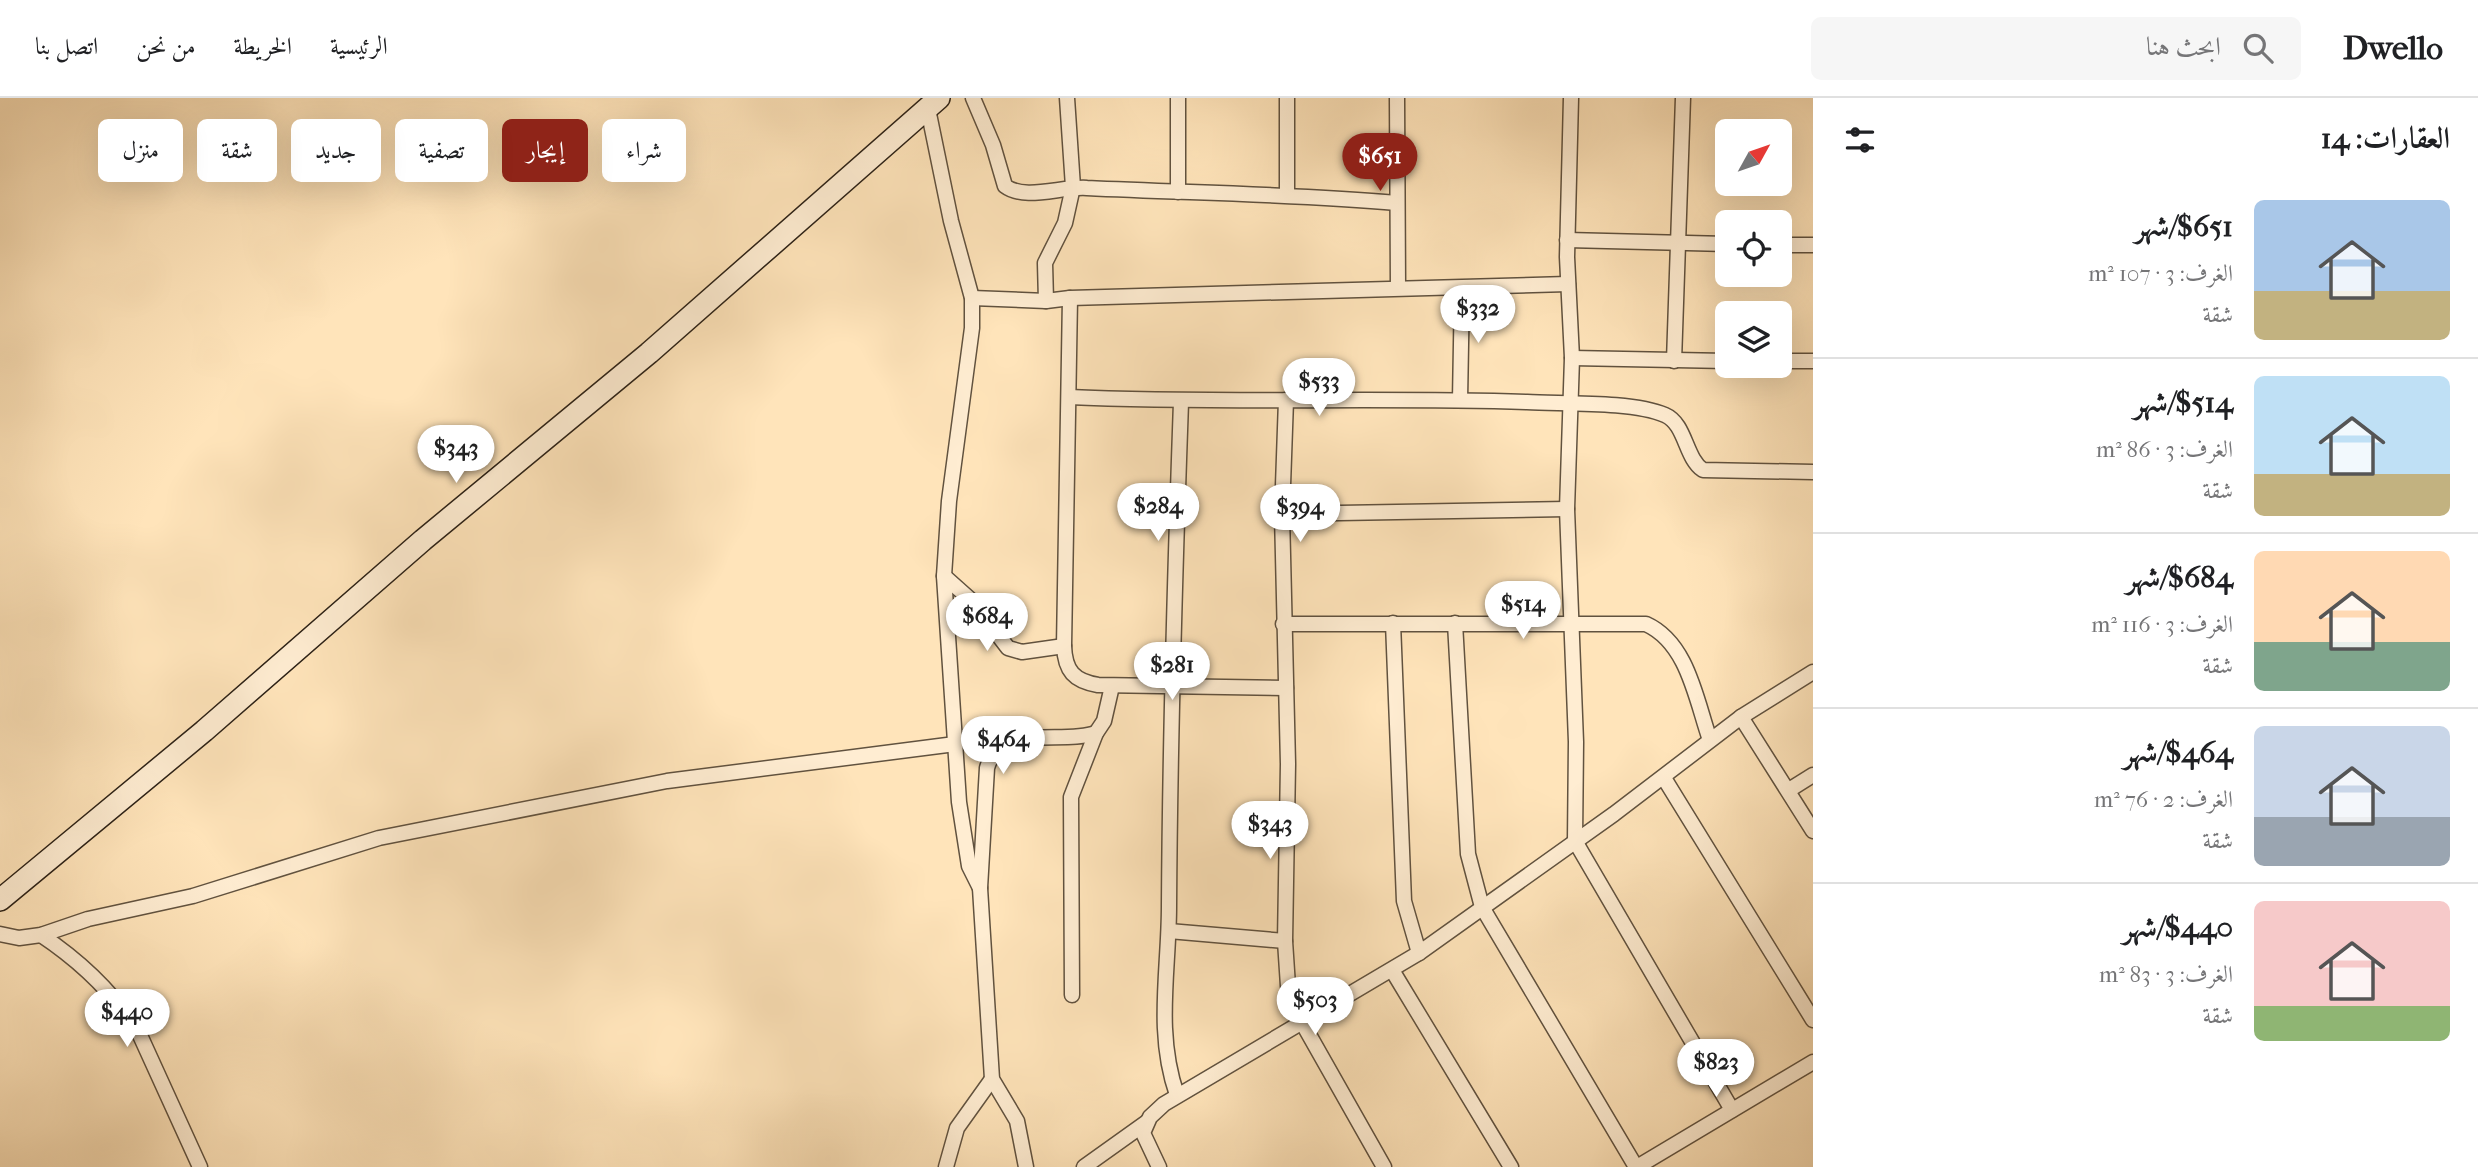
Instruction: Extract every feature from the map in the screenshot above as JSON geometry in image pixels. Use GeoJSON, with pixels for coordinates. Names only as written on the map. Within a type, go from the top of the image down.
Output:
{"type":"FeatureCollection","features":[{"type":"Feature","properties":{"kind":"main road"},"geometry":{"type":"LineString","coordinates":[[0,900],[204,731],[423,540],[649,353],[933,104]]}},
{"type":"Feature","properties":{"kind":"street"},"geometry":{"type":"LineString","coordinates":[[973,98],[993,145],[1004,186],[1017,194],[1073,187],[1287,194],[1397,204]]}},
{"type":"Feature","properties":{"kind":"street"},"geometry":{"type":"LineString","coordinates":[[1046,301],[1045,263],[1066,223],[1073,187],[1067,98]]}},
{"type":"Feature","properties":{"kind":"street"},"geometry":{"type":"LineString","coordinates":[[1178,98],[1178,192]]}},
{"type":"Feature","properties":{"kind":"street"},"geometry":{"type":"LineString","coordinates":[[1287,98],[1287,194]]}},
{"type":"Feature","properties":{"kind":"street"},"geometry":{"type":"LineString","coordinates":[[1397,98],[1398,288]]}},
{"type":"Feature","properties":{"kind":"street"},"geometry":{"type":"LineString","coordinates":[[1571,98],[1567,240],[1572,358],[1567,509],[1576,742],[1575,841],[1732,1110]]}},
{"type":"Feature","properties":{"kind":"street"},"geometry":{"type":"LineString","coordinates":[[1674,361],[1683,98]]}},
{"type":"Feature","properties":{"kind":"street"},"geometry":{"type":"LineString","coordinates":[[933,104],[972,298],[972,328],[947,514],[944,576],[964,842],[969,866],[980,888]]}},
{"type":"Feature","properties":{"kind":"street"},"geometry":{"type":"LineString","coordinates":[[1567,240],[1715,244]]}},
{"type":"Feature","properties":{"kind":"street"},"geometry":{"type":"LineString","coordinates":[[1792,244],[1813,245]]}},
{"type":"Feature","properties":{"kind":"street"},"geometry":{"type":"LineString","coordinates":[[972,298],[1046,301],[1070,298],[1568,284]]}},
{"type":"Feature","properties":{"kind":"street"},"geometry":{"type":"LineString","coordinates":[[1460,400],[1462,288]]}},
{"type":"Feature","properties":{"kind":"street"},"geometry":{"type":"LineString","coordinates":[[1070,298],[1063,646],[1065,660],[1073,676],[1086,683],[1112,687],[1170,685],[1286,688]]}},
{"type":"Feature","properties":{"kind":"street"},"geometry":{"type":"LineString","coordinates":[[1572,358],[1715,361]]}},
{"type":"Feature","properties":{"kind":"street"},"geometry":{"type":"LineString","coordinates":[[1792,361],[1813,361]]}},
{"type":"Feature","properties":{"kind":"street"},"geometry":{"type":"LineString","coordinates":[[1069,397],[1181,402],[1460,400],[1619,407],[1667,416],[1674,421],[1693,462],[1703,470],[1813,472]]}},
{"type":"Feature","properties":{"kind":"street"},"geometry":{"type":"LineString","coordinates":[[1286,400],[1282,514],[1288,834],[1285,941],[1288,986],[1303,1024],[1382,1163],[1365,1167]]}},
{"type":"Feature","properties":{"kind":"street"},"geometry":{"type":"LineString","coordinates":[[1177,1095],[1164,1043],[1169,930],[1170,685],[1181,402]]}},
{"type":"Feature","properties":{"kind":"street"},"geometry":{"type":"LineString","coordinates":[[1282,514],[1567,509]]}},
{"type":"Feature","properties":{"kind":"street"},"geometry":{"type":"LineString","coordinates":[[944,576],[972,601],[1008,648],[1022,652],[1063,646]]}},
{"type":"Feature","properties":{"kind":"street"},"geometry":{"type":"LineString","coordinates":[[1393,623],[1404,901],[1419,953]]}},
{"type":"Feature","properties":{"kind":"street"},"geometry":{"type":"LineString","coordinates":[[1455,623],[1468,854],[1482,907],[1637,1167],[1813,1062]]}},
{"type":"Feature","properties":{"kind":"street"},"geometry":{"type":"LineString","coordinates":[[1283,624],[1646,624],[1658,629],[1672,641],[1681,656],[1710,740]]}},
{"type":"Feature","properties":{"kind":"street"},"geometry":{"type":"LineString","coordinates":[[1084,1167],[1147,1122],[1177,1095],[1303,1024],[1419,953],[1664,778],[1741,717],[1813,672]]}},
{"type":"Feature","properties":{"kind":"street"},"geometry":{"type":"LineString","coordinates":[[1072,995],[1071,797],[1096,733],[1104,721],[1112,687]]}},
{"type":"Feature","properties":{"kind":"street"},"geometry":{"type":"LineString","coordinates":[[1741,717],[1813,831]]}},
{"type":"Feature","properties":{"kind":"street"},"geometry":{"type":"LineString","coordinates":[[1026,1167],[1017,1121],[992,1079],[980,888],[984,783],[992,754],[1014,741],[1096,733]]}},
{"type":"Feature","properties":{"kind":"street"},"geometry":{"type":"LineString","coordinates":[[0,934],[19,938],[41,935],[88,919],[214,890],[379,838],[667,781],[955,744]]}},
{"type":"Feature","properties":{"kind":"street"},"geometry":{"type":"LineString","coordinates":[[1789,790],[1813,775]]}},
{"type":"Feature","properties":{"kind":"street"},"geometry":{"type":"LineString","coordinates":[[1664,778],[1813,1020]]}},
{"type":"Feature","properties":{"kind":"street"},"geometry":{"type":"LineString","coordinates":[[1169,930],[1285,941]]}},
{"type":"Feature","properties":{"kind":"street"},"geometry":{"type":"LineString","coordinates":[[41,935],[87,970],[127,1014],[139,1033],[201,1167]]}},
{"type":"Feature","properties":{"kind":"street"},"geometry":{"type":"LineString","coordinates":[[1392,970],[1511,1167]]}},
{"type":"Feature","properties":{"kind":"street"},"geometry":{"type":"LineString","coordinates":[[946,1167],[957,1128],[992,1079]]}},
{"type":"Feature","properties":{"kind":"street"},"geometry":{"type":"LineString","coordinates":[[1147,1122],[1144,1140],[1158,1167]]}}]}
